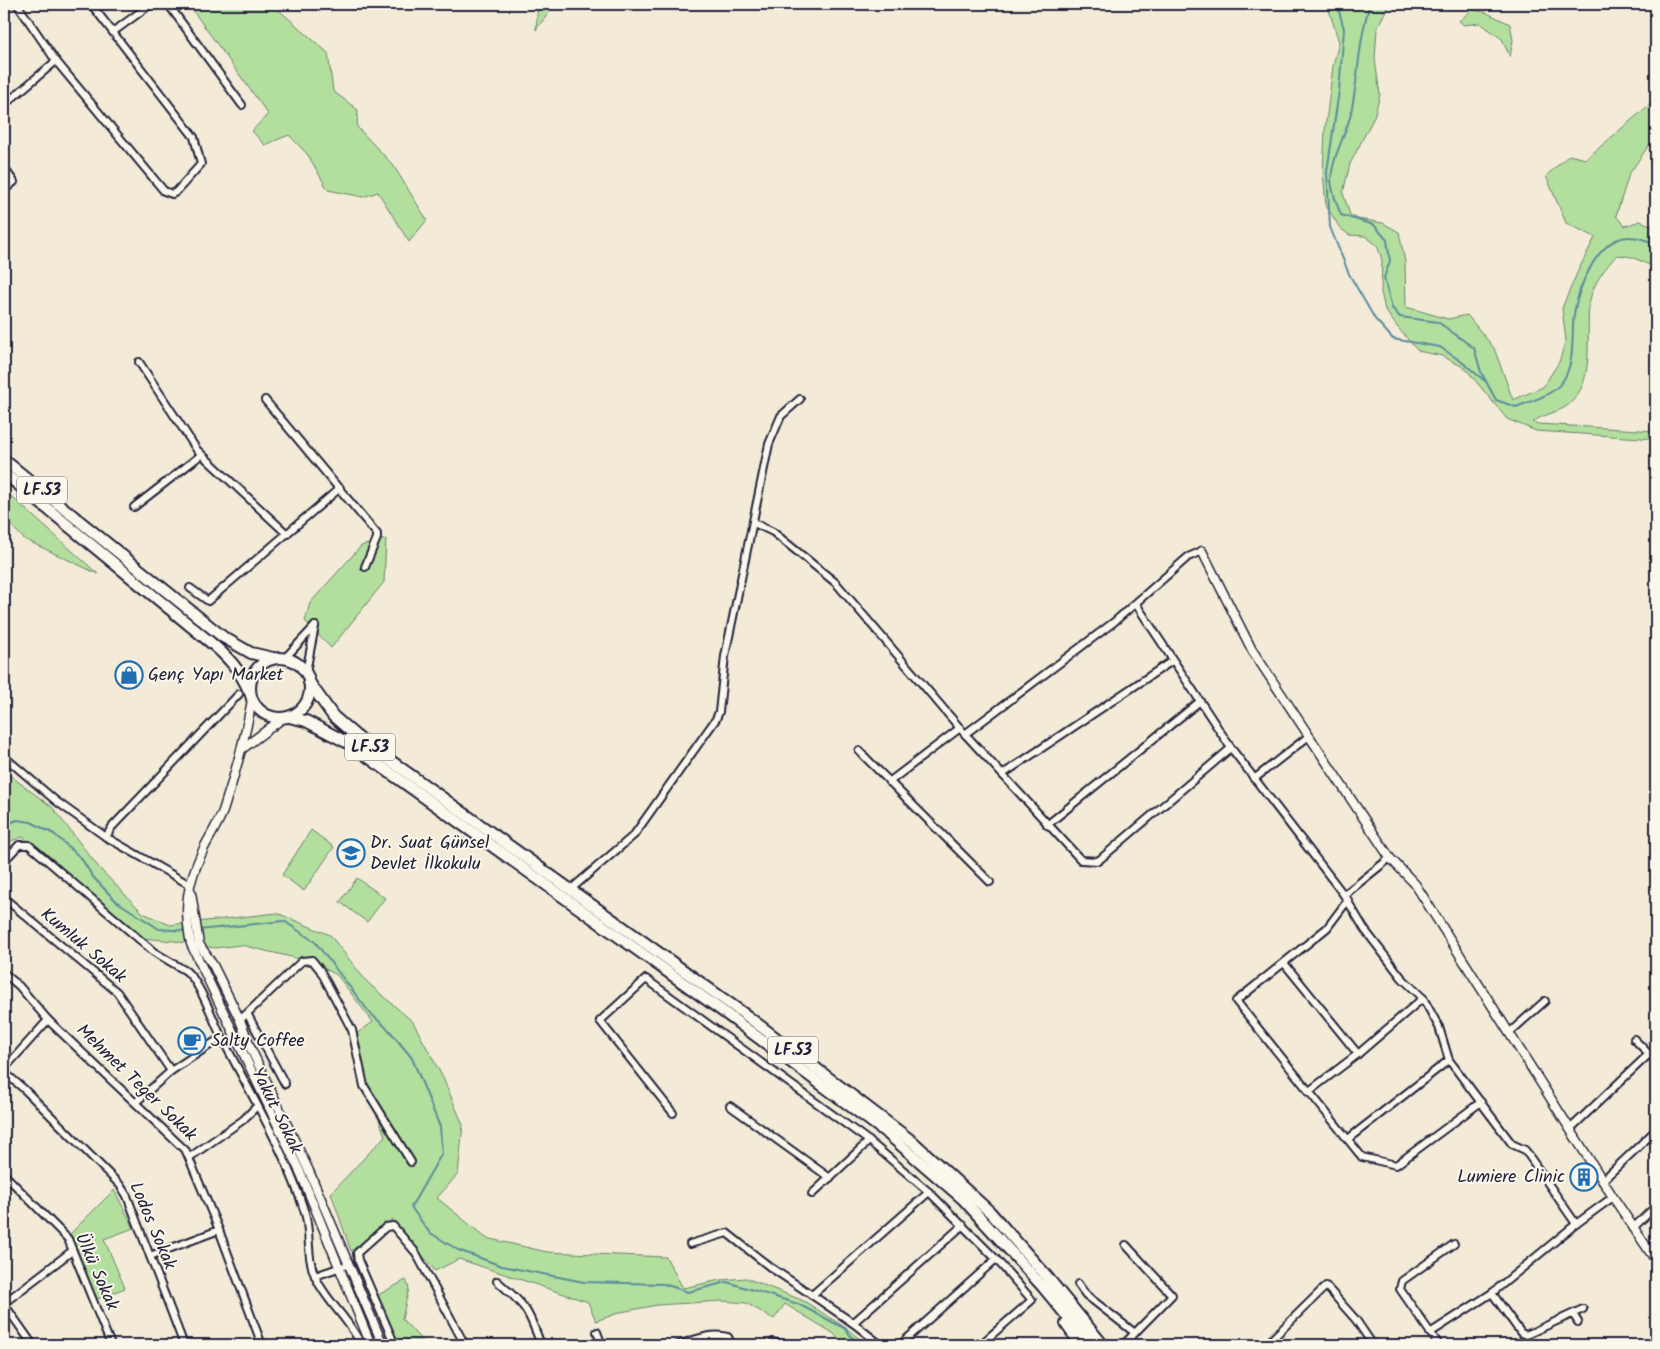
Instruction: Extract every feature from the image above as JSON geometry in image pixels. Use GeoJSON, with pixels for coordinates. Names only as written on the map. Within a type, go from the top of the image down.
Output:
{"type":"FeatureCollection","features":[{"type":"Feature","properties":{"kind":"highway","name":"LF.53"},"geometry":{"type":"LineString","coordinates":[[4,460],[223,637],[251,653],[273,658],[285,658],[300,666],[333,716],[356,736],[747,1016],[867,1105],[936,1162],[990,1212],[1018,1242],[1103,1345]]}},
{"type":"Feature","properties":{"kind":"highway","name":"LF.53"},"geometry":{"type":"LineString","coordinates":[[4,473],[217,648],[242,674],[251,696],[264,714],[286,717],[320,727],[350,744],[888,1134],[963,1199],[1043,1287],[1091,1345]]}},
{"type":"Feature","properties":{"kind":"highway"},"geometry":{"type":"LineString","coordinates":[[251,696],[250,681],[254,672],[260,664],[273,658]]}},
{"type":"Feature","properties":{"kind":"highway"},"geometry":{"type":"LineString","coordinates":[[286,717],[303,707],[308,699],[308,677]]}},
{"type":"Feature","properties":{"kind":"highway"},"geometry":{"type":"LineString","coordinates":[[963,1199],[1082,1345]]}},
{"type":"Feature","properties":{"kind":"street"},"geometry":{"type":"LineString","coordinates":[[17,4],[56,61],[164,191],[172,194],[201,164],[194,137],[90,4]]}},
{"type":"Feature","properties":{"kind":"street"},"geometry":{"type":"LineString","coordinates":[[113,32],[151,4]]}},
{"type":"Feature","properties":{"kind":"street"},"geometry":{"type":"LineString","coordinates":[[168,4],[242,105]]}},
{"type":"Feature","properties":{"kind":"street"},"geometry":{"type":"LineString","coordinates":[[4,104],[56,61]]}},
{"type":"Feature","properties":{"kind":"street"},"geometry":{"type":"LineString","coordinates":[[4,168],[14,182],[4,190]]}},
{"type":"Feature","properties":{"kind":"street"},"geometry":{"type":"LineString","coordinates":[[138,362],[201,455],[287,534]]}},
{"type":"Feature","properties":{"kind":"street"},"geometry":{"type":"LineString","coordinates":[[570,890],[634,835],[716,719],[719,712],[725,656],[770,444],[781,416],[800,399]]}},
{"type":"Feature","properties":{"kind":"street"},"geometry":{"type":"LineString","coordinates":[[265,400],[377,534],[365,567]]}},
{"type":"Feature","properties":{"kind":"street"},"geometry":{"type":"LineString","coordinates":[[134,507],[201,455]]}},
{"type":"Feature","properties":{"kind":"street"},"geometry":{"type":"LineString","coordinates":[[190,588],[208,601],[340,488]]}},
{"type":"Feature","properties":{"kind":"street"},"geometry":{"type":"LineString","coordinates":[[754,523],[773,532],[836,583],[965,734],[1080,860],[1098,861],[1231,748]]}},
{"type":"Feature","properties":{"kind":"street"},"geometry":{"type":"LineString","coordinates":[[965,734],[1136,604],[1188,557],[1202,551],[1252,650],[1390,858],[1415,884],[1602,1181],[1656,1262]]}},
{"type":"Feature","properties":{"kind":"street"},"geometry":{"type":"LineString","coordinates":[[1136,604],[1231,748],[1346,898],[1365,930],[1402,978],[1422,998],[1439,1027],[1449,1060],[1512,1144],[1525,1150],[1576,1224]]}},
{"type":"Feature","properties":{"kind":"street"},"geometry":{"type":"LineString","coordinates":[[285,658],[315,626],[308,677]]}},
{"type":"Feature","properties":{"kind":"street"},"geometry":{"type":"LineString","coordinates":[[1003,774],[1172,661]]}},
{"type":"Feature","properties":{"kind":"street"},"geometry":{"type":"LineString","coordinates":[[106,837],[112,827],[239,694]]}},
{"type":"Feature","properties":{"kind":"street"},"geometry":{"type":"LineString","coordinates":[[251,696],[242,749],[222,814],[203,850],[190,885],[186,918],[195,944],[301,1174],[338,1268],[372,1345]]}},
{"type":"Feature","properties":{"kind":"street"},"geometry":{"type":"LineString","coordinates":[[1047,825],[1199,702]]}},
{"type":"Feature","properties":{"kind":"street"},"geometry":{"type":"LineString","coordinates":[[242,749],[286,717]]}},
{"type":"Feature","properties":{"kind":"street"},"geometry":{"type":"LineString","coordinates":[[889,782],[960,728]]}},
{"type":"Feature","properties":{"kind":"street"},"geometry":{"type":"LineString","coordinates":[[1254,779],[1308,736]]}},
{"type":"Feature","properties":{"kind":"street"},"geometry":{"type":"LineString","coordinates":[[858,751],[990,882]]}},
{"type":"Feature","properties":{"kind":"street"},"geometry":{"type":"LineString","coordinates":[[7,759],[56,801],[106,837],[190,885]]}},
{"type":"Feature","properties":{"kind":"street","name":"Yakut Sokak"},"geometry":{"type":"LineString","coordinates":[[4,861],[14,849],[24,844],[34,848],[154,952],[189,973],[288,1170],[305,1214],[310,1261],[315,1276],[326,1296],[353,1329],[361,1345]]}},
{"type":"Feature","properties":{"kind":"street"},"geometry":{"type":"LineString","coordinates":[[1390,858],[1346,898],[1327,928],[1236,1001],[1308,1092],[1364,1158],[1396,1165],[1481,1102]]}},
{"type":"Feature","properties":{"kind":"street"},"geometry":{"type":"LineString","coordinates":[[190,885],[195,944],[213,965],[240,1020],[251,1049],[309,1171],[347,1265],[383,1345]]}},
{"type":"Feature","properties":{"kind":"street","name":"Kumluk Sokak"},"geometry":{"type":"LineString","coordinates":[[4,898],[117,992],[171,1071]]}},
{"type":"Feature","properties":{"kind":"street"},"geometry":{"type":"LineString","coordinates":[[240,1020],[248,1015],[302,961],[312,960],[320,970],[352,1030],[364,1086],[411,1162]]}},
{"type":"Feature","properties":{"kind":"street"},"geometry":{"type":"LineString","coordinates":[[1284,963],[1358,1054]]}},
{"type":"Feature","properties":{"kind":"street","name":"Mehmet Teger Sokak"},"geometry":{"type":"LineString","coordinates":[[4,973],[19,986],[48,1020],[180,1143],[190,1157],[262,1345]]}},
{"type":"Feature","properties":{"kind":"street"},"geometry":{"type":"LineString","coordinates":[[673,1113],[600,1020],[646,979],[869,1141],[929,1192],[996,1259],[1032,1300],[980,1345]]}},
{"type":"Feature","properties":{"kind":"street"},"geometry":{"type":"LineString","coordinates":[[1308,1092],[1358,1054],[1422,998]]}},
{"type":"Feature","properties":{"kind":"street"},"geometry":{"type":"LineString","coordinates":[[1509,1033],[1545,1001]]}},
{"type":"Feature","properties":{"kind":"street"},"geometry":{"type":"LineString","coordinates":[[248,1015],[285,1084]]}},
{"type":"Feature","properties":{"kind":"street"},"geometry":{"type":"LineString","coordinates":[[4,1070],[48,1020]]}},
{"type":"Feature","properties":{"kind":"street"},"geometry":{"type":"LineString","coordinates":[[136,1102],[171,1071],[222,1037]]}},
{"type":"Feature","properties":{"kind":"street"},"geometry":{"type":"LineString","coordinates":[[1634,1038],[1656,1061]]}},
{"type":"Feature","properties":{"kind":"street"},"geometry":{"type":"LineString","coordinates":[[1570,1129],[1649,1054]]}},
{"type":"Feature","properties":{"kind":"street"},"geometry":{"type":"LineString","coordinates":[[1348,1139],[1449,1060]]}},
{"type":"Feature","properties":{"kind":"street","name":"Lodos Sokak"},"geometry":{"type":"LineString","coordinates":[[4,1070],[120,1185],[184,1345]]}},
{"type":"Feature","properties":{"kind":"street"},"geometry":{"type":"LineString","coordinates":[[190,1157],[243,1120],[257,1106]]}},
{"type":"Feature","properties":{"kind":"street"},"geometry":{"type":"LineString","coordinates":[[730,1106],[830,1178]]}},
{"type":"Feature","properties":{"kind":"street"},"geometry":{"type":"LineString","coordinates":[[1602,1181],[1656,1130]]}},
{"type":"Feature","properties":{"kind":"street"},"geometry":{"type":"LineString","coordinates":[[812,1194],[869,1141]]}},
{"type":"Feature","properties":{"kind":"street","name":"Ülkü Sokak"},"geometry":{"type":"LineString","coordinates":[[4,1174],[68,1239],[111,1345]]}},
{"type":"Feature","properties":{"kind":"street"},"geometry":{"type":"LineString","coordinates":[[812,1295],[929,1192]]}},
{"type":"Feature","properties":{"kind":"street"},"geometry":{"type":"LineString","coordinates":[[1430,1333],[1492,1293],[1576,1224],[1613,1197]]}},
{"type":"Feature","properties":{"kind":"street"},"geometry":{"type":"LineString","coordinates":[[1633,1228],[1656,1206]]}},
{"type":"Feature","properties":{"kind":"street"},"geometry":{"type":"LineString","coordinates":[[853,1322],[963,1224]]}},
{"type":"Feature","properties":{"kind":"street"},"geometry":{"type":"LineString","coordinates":[[394,1342],[358,1260],[357,1253],[386,1227],[393,1226],[416,1253],[465,1345]]}},
{"type":"Feature","properties":{"kind":"street"},"geometry":{"type":"LineString","coordinates":[[150,1256],[219,1230]]}},
{"type":"Feature","properties":{"kind":"street"},"geometry":{"type":"LineString","coordinates":[[690,1244],[726,1234],[770,1268],[853,1322],[881,1345]]}},
{"type":"Feature","properties":{"kind":"street"},"geometry":{"type":"LineString","coordinates":[[1439,1345],[1402,1292],[1400,1285],[1402,1281],[1454,1244]]}},
{"type":"Feature","properties":{"kind":"street"},"geometry":{"type":"LineString","coordinates":[[1123,1345],[1172,1295],[1126,1245]]}},
{"type":"Feature","properties":{"kind":"street"},"geometry":{"type":"LineString","coordinates":[[33,1345],[4,1304],[72,1251]]}},
{"type":"Feature","properties":{"kind":"street"},"geometry":{"type":"LineString","coordinates":[[900,1345],[996,1259]]}},
{"type":"Feature","properties":{"kind":"street"},"geometry":{"type":"LineString","coordinates":[[315,1276],[347,1265]]}},
{"type":"Feature","properties":{"kind":"street"},"geometry":{"type":"LineString","coordinates":[[497,1281],[522,1303],[529,1313],[541,1345]]}},
{"type":"Feature","properties":{"kind":"street"},"geometry":{"type":"LineString","coordinates":[[1078,1284],[1086,1295],[1135,1333]]}},
{"type":"Feature","properties":{"kind":"street"},"geometry":{"type":"LineString","coordinates":[[1266,1345],[1326,1286],[1356,1320],[1373,1345]]}},
{"type":"Feature","properties":{"kind":"street"},"geometry":{"type":"LineString","coordinates":[[1492,1293],[1521,1333],[1526,1335],[1583,1309]]}},
{"type":"Feature","properties":{"kind":"street"},"geometry":{"type":"LineString","coordinates":[[1573,1314],[1578,1322]]}},
{"type":"Feature","properties":{"kind":"street"},"geometry":{"type":"LineString","coordinates":[[597,1332],[602,1345]]}},
{"type":"Feature","properties":{"kind":"street"},"geometry":{"type":"LineString","coordinates":[[678,1345],[698,1338],[721,1335],[728,1337],[732,1345]]}},
{"type":"Feature","properties":{"kind":"street"},"geometry":{"type":"LineString","coordinates":[[1274,1339],[1279,1345]]}},
{"type":"Feature","properties":{"kind":"street"},"geometry":{"type":"LineString","coordinates":[[773,1342],[786,1345]]}},
{"type":"Feature","properties":{"kind":"green space"},"geometry":{"type":"Polygon","coordinates":[[[188,4],[272,4],[328,53],[333,91],[358,110],[357,127],[393,165],[427,220],[409,242],[378,192],[363,197],[328,190],[308,155],[289,135],[265,145],[252,131],[268,114],[188,4]]]}},
{"type":"Feature","properties":{"kind":"green space"},"geometry":{"type":"Polygon","coordinates":[[[538,4],[555,4],[536,30],[538,4]]]}},
{"type":"Feature","properties":{"kind":"green space"},"geometry":{"type":"Polygon","coordinates":[[[1327,4],[1389,4],[1377,29],[1375,59],[1380,95],[1374,117],[1350,164],[1343,193],[1350,215],[1358,219],[1383,223],[1399,232],[1405,262],[1406,307],[1448,319],[1467,315],[1494,348],[1513,400],[1543,387],[1559,362],[1566,341],[1562,308],[1595,237],[1566,223],[1546,176],[1569,155],[1586,159],[1656,99],[1656,135],[1629,174],[1616,216],[1625,226],[1640,221],[1656,227],[1656,268],[1632,257],[1617,255],[1600,276],[1590,300],[1588,357],[1583,384],[1577,396],[1567,406],[1533,422],[1538,424],[1656,431],[1656,439],[1536,431],[1507,419],[1465,368],[1442,356],[1418,351],[1398,328],[1385,310],[1381,292],[1382,260],[1377,245],[1365,236],[1349,235],[1340,228],[1326,206],[1323,172],[1325,130],[1333,66],[1339,42],[1327,4]]]}},
{"type":"Feature","properties":{"kind":"green space"},"geometry":{"type":"Polygon","coordinates":[[[1472,10],[1485,12],[1510,24],[1513,40],[1510,57],[1502,39],[1480,23],[1464,25],[1459,21],[1472,10]]]}},
{"type":"Feature","properties":{"kind":"green space"},"geometry":{"type":"Polygon","coordinates":[[[4,490],[98,574],[24,539],[4,518],[4,490]]]}},
{"type":"Feature","properties":{"kind":"green space"},"geometry":{"type":"Polygon","coordinates":[[[386,539],[384,582],[331,648],[305,621],[310,603],[361,546],[386,539]]]}},
{"type":"Feature","properties":{"kind":"green space"},"geometry":{"type":"Polygon","coordinates":[[[4,771],[52,807],[100,869],[143,913],[170,925],[277,913],[330,935],[367,982],[413,1022],[443,1078],[463,1125],[458,1174],[437,1198],[486,1238],[547,1252],[666,1257],[683,1288],[720,1280],[746,1278],[804,1301],[846,1328],[867,1345],[844,1345],[833,1333],[785,1304],[774,1319],[746,1303],[722,1301],[657,1305],[621,1312],[596,1321],[588,1302],[459,1259],[435,1271],[393,1219],[351,1251],[331,1193],[385,1136],[349,1039],[373,1022],[337,975],[312,962],[241,945],[215,948],[174,941],[131,937],[59,868],[23,837],[4,843],[4,771]]]}},
{"type":"Feature","properties":{"kind":"green space"},"geometry":{"type":"Polygon","coordinates":[[[311,830],[334,847],[304,891],[282,875],[311,830]]]}},
{"type":"Feature","properties":{"kind":"green space"},"geometry":{"type":"Polygon","coordinates":[[[357,878],[385,898],[367,922],[340,902],[357,878]]]}},
{"type":"Feature","properties":{"kind":"green space"},"geometry":{"type":"Polygon","coordinates":[[[114,1190],[134,1228],[104,1239],[125,1288],[95,1300],[70,1234],[114,1190]]]}},
{"type":"Feature","properties":{"kind":"green space"},"geometry":{"type":"Polygon","coordinates":[[[406,1280],[409,1288],[402,1319],[426,1345],[399,1345],[376,1296],[406,1280]]]}},
{"type":"Feature","properties":{"kind":"waterway"},"geometry":{"type":"LineString","coordinates":[[1337,4],[1344,29],[1339,91],[1327,172],[1330,227],[1349,274],[1375,319],[1393,339],[1440,347],[1485,381]]}},
{"type":"Feature","properties":{"kind":"waterway"},"geometry":{"type":"LineString","coordinates":[[1370,4],[1363,32],[1350,117],[1332,170],[1331,184],[1334,197],[1341,215],[1374,225],[1387,240],[1390,261],[1384,278],[1392,308],[1400,317],[1438,322],[1474,348],[1481,372],[1496,400],[1516,407],[1541,398],[1558,387],[1566,374],[1571,357],[1576,303],[1585,278],[1599,254],[1608,245],[1619,239],[1630,237],[1656,244]]}},
{"type":"Feature","properties":{"kind":"waterway"},"geometry":{"type":"LineString","coordinates":[[4,826],[17,820],[31,822],[54,834],[81,858],[93,877],[116,901],[159,929],[187,931]]}},
{"type":"Feature","properties":{"kind":"waterway"},"geometry":{"type":"LineString","coordinates":[[199,930],[284,921],[315,942],[370,1013],[389,1030],[412,1058],[440,1127],[442,1153],[411,1207],[429,1232],[458,1250],[502,1266],[584,1282],[664,1284],[688,1292],[727,1282],[798,1304],[844,1328],[859,1345]]}},
{"type":"Feature","properties":{"kind":"place","name":"Genç Yapı Market"},"geometry":{"type":"Point","coordinates":[129,675]}},
{"type":"Feature","properties":{"kind":"place","name":"Dr. Suat Günsel Devlet İlkokulu"},"geometry":{"type":"Point","coordinates":[351,853]}},
{"type":"Feature","properties":{"kind":"place","name":"Salty Coffee"},"geometry":{"type":"Point","coordinates":[192,1041]}},
{"type":"Feature","properties":{"kind":"place","name":"Lumiere Clinic"},"geometry":{"type":"Point","coordinates":[1584,1177]}}]}
